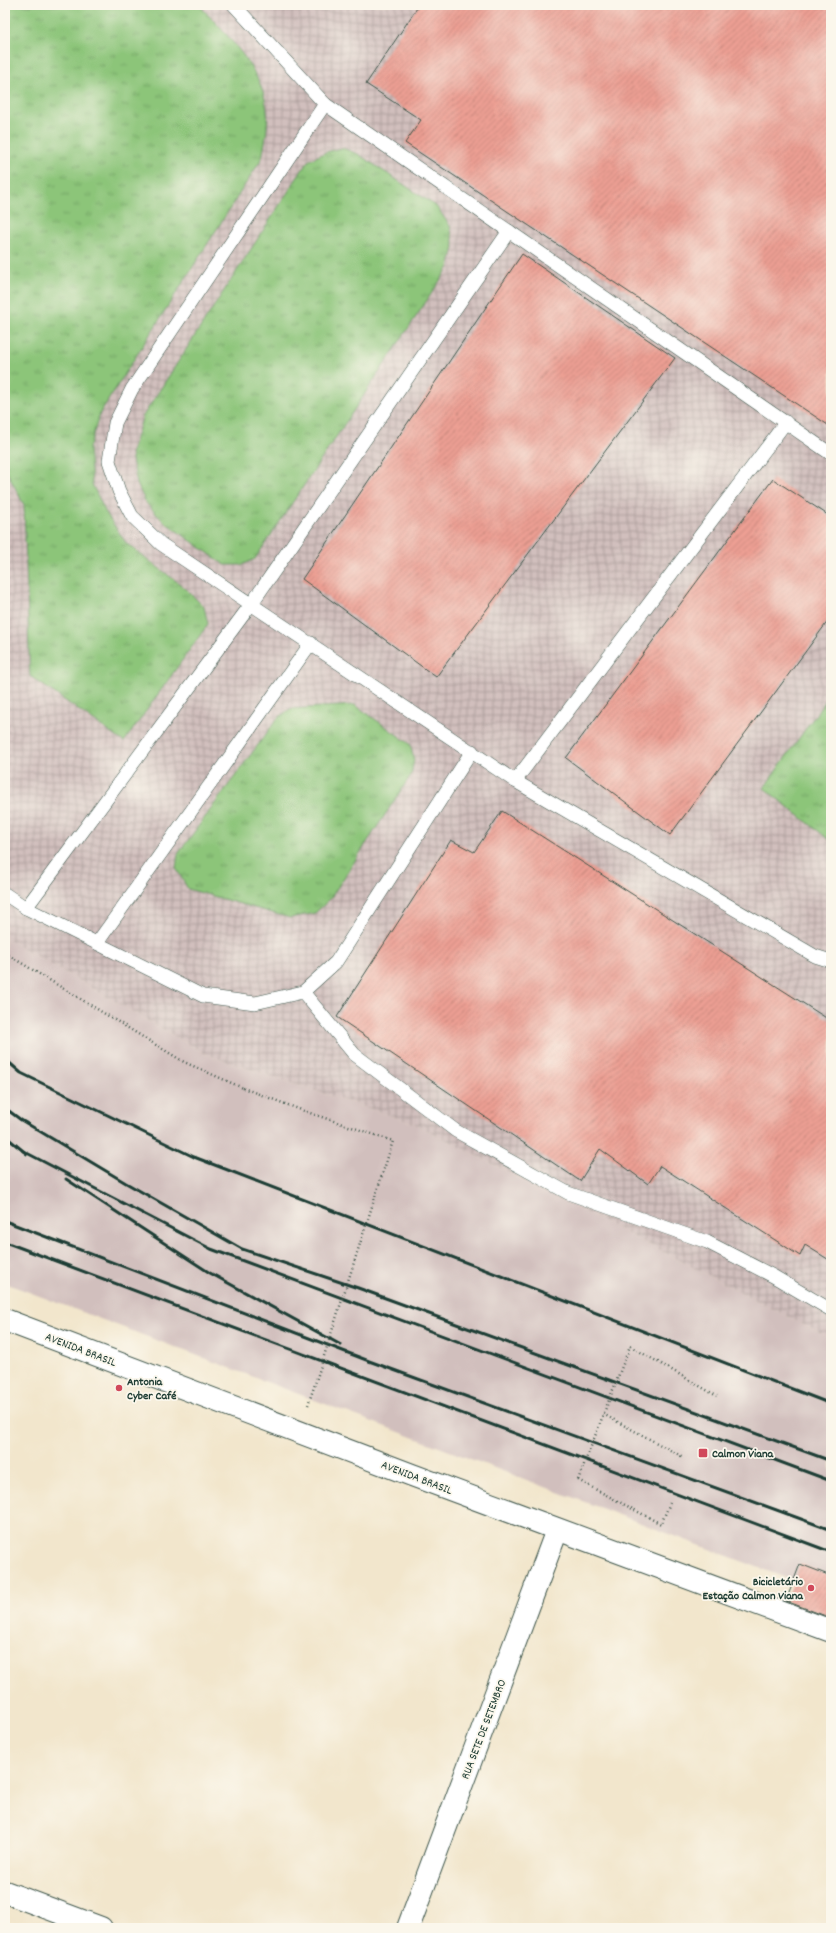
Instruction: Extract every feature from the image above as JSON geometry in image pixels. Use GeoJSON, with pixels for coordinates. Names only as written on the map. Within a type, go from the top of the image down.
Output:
{"type":"FeatureCollection","features":[{"type":"Feature","properties":{"kind":"main road","name":"AVENIDA BRASIL"},"geometry":{"type":"LineString","coordinates":[[5,1320],[557,1530],[831,1631]]}},
{"type":"Feature","properties":{"kind":"main road","name":"RUA SETE DE SETEMBRO"},"geometry":{"type":"LineString","coordinates":[[408,1928],[557,1530]]}},
{"type":"Feature","properties":{"kind":"main road"},"geometry":{"type":"LineString","coordinates":[[5,1892],[101,1928]]}},
{"type":"Feature","properties":{"kind":"lane"},"geometry":{"type":"LineString","coordinates":[[234,5],[325,104],[831,454]]}},
{"type":"Feature","properties":{"kind":"lane"},"geometry":{"type":"LineString","coordinates":[[325,104],[132,389],[115,422],[109,461],[119,491],[132,516],[161,544],[252,603],[515,781],[815,956],[831,961]]}},
{"type":"Feature","properties":{"kind":"lane"},"geometry":{"type":"LineString","coordinates":[[26,908],[252,603],[509,231]]}},
{"type":"Feature","properties":{"kind":"lane"},"geometry":{"type":"LineString","coordinates":[[515,781],[786,422]]}},
{"type":"Feature","properties":{"kind":"lane"},"geometry":{"type":"LineString","coordinates":[[97,943],[311,643]]}},
{"type":"Feature","properties":{"kind":"lane"},"geometry":{"type":"LineString","coordinates":[[5,894],[26,908],[203,996],[255,1003],[303,992],[336,962],[472,751]]}},
{"type":"Feature","properties":{"kind":"lane"},"geometry":{"type":"LineString","coordinates":[[303,992],[354,1054],[456,1131],[568,1193],[707,1242],[772,1276],[831,1310]]}},
{"type":"Feature","properties":{"kind":"path"},"geometry":{"type":"LineString","coordinates":[[5,953],[184,1062],[243,1088],[304,1111],[393,1140],[315,1384]]}},
{"type":"Feature","properties":{"kind":"path"},"geometry":{"type":"LineString","coordinates":[[670,1503],[661,1524],[578,1480],[630,1346],[717,1396]]}},
{"type":"Feature","properties":{"kind":"path"},"geometry":{"type":"LineString","coordinates":[[603,1414],[683,1458]]}},
{"type":"Feature","properties":{"kind":"shaded area"},"geometry":{"type":"Polygon","coordinates":[[[5,5],[831,5],[831,1339],[415,1124],[207,1055],[5,938],[5,5]]]}},
{"type":"Feature","properties":{"kind":"shaded area"},"geometry":{"type":"Polygon","coordinates":[[[5,938],[207,1055],[415,1124],[831,1339],[831,1595],[5,1283],[5,938]]]}},
{"type":"Feature","properties":{"kind":"green space"},"geometry":{"type":"Polygon","coordinates":[[[5,5],[199,5],[235,45],[256,75],[263,92],[267,109],[266,139],[262,158],[100,413],[89,448],[92,484],[106,513],[126,543],[185,588],[204,607],[208,624],[124,742],[30,676],[24,505],[5,468],[5,5]]]}},
{"type":"Feature","properties":{"kind":"green space"},"geometry":{"type":"Polygon","coordinates":[[[342,148],[358,154],[436,206],[450,226],[454,247],[449,267],[255,559],[242,565],[225,565],[163,521],[146,503],[137,484],[131,454],[143,416],[308,161],[326,152],[342,148]]]}},
{"type":"Feature","properties":{"kind":"green space"},"geometry":{"type":"Polygon","coordinates":[[[831,693],[831,841],[764,788],[831,693]]]}},
{"type":"Feature","properties":{"kind":"green space"},"geometry":{"type":"Polygon","coordinates":[[[355,705],[410,744],[414,760],[411,775],[330,899],[315,913],[290,918],[188,889],[176,868],[178,854],[277,719],[290,709],[355,705]]]}},
{"type":"Feature","properties":{"kind":"building"},"geometry":{"type":"Polygon","coordinates":[[[419,5],[831,5],[831,427],[405,143],[421,120],[366,84],[419,5]]]}},
{"type":"Feature","properties":{"kind":"building"},"geometry":{"type":"Polygon","coordinates":[[[522,254],[675,358],[436,677],[302,579],[522,254]]]}},
{"type":"Feature","properties":{"kind":"building"},"geometry":{"type":"Polygon","coordinates":[[[773,479],[831,517],[831,617],[670,835],[566,758],[773,479]]]}},
{"type":"Feature","properties":{"kind":"building"},"geometry":{"type":"Polygon","coordinates":[[[502,811],[831,1021],[831,1261],[805,1245],[800,1256],[660,1166],[648,1184],[600,1149],[580,1181],[337,1017],[451,840],[474,852],[502,811]]]}},
{"type":"Feature","properties":{"kind":"building","name":"Bicicletário Estação Calmon Viana"},"geometry":{"type":"Polygon","coordinates":[[[800,1564],[831,1576],[831,1618],[786,1601],[800,1564]]]}},
{"type":"Feature","properties":{"kind":"railway"},"geometry":{"type":"LineString","coordinates":[[5,1059],[21,1073],[194,1157],[831,1404]]}},
{"type":"Feature","properties":{"kind":"railway"},"geometry":{"type":"LineString","coordinates":[[5,1108],[21,1120],[126,1183],[242,1249],[358,1288],[831,1461]]}},
{"type":"Feature","properties":{"kind":"railway"},"geometry":{"type":"LineString","coordinates":[[5,1136],[27,1154]]}},
{"type":"Feature","properties":{"kind":"railway"},"geometry":{"type":"LineString","coordinates":[[23,1151],[211,1249],[831,1481]]}},
{"type":"Feature","properties":{"kind":"railway"},"geometry":{"type":"LineString","coordinates":[[66,1179],[210,1273],[341,1345]]}},
{"type":"Feature","properties":{"kind":"railway"},"geometry":{"type":"LineString","coordinates":[[5,1221],[369,1361],[831,1530]]}},
{"type":"Feature","properties":{"kind":"railway"},"geometry":{"type":"LineString","coordinates":[[5,1242],[831,1552]]}},
{"type":"Feature","properties":{"kind":"place","name":"Antonia Cyber Café"},"geometry":{"type":"Point","coordinates":[119,1388]}},
{"type":"Feature","properties":{"kind":"place","name":"Calmon Viana"},"geometry":{"type":"Point","coordinates":[703,1453]}},
{"type":"Feature","properties":{"kind":"place","name":"Bicicletário Estação Calmon Viana"},"geometry":{"type":"Point","coordinates":[811,1588]}}]}
